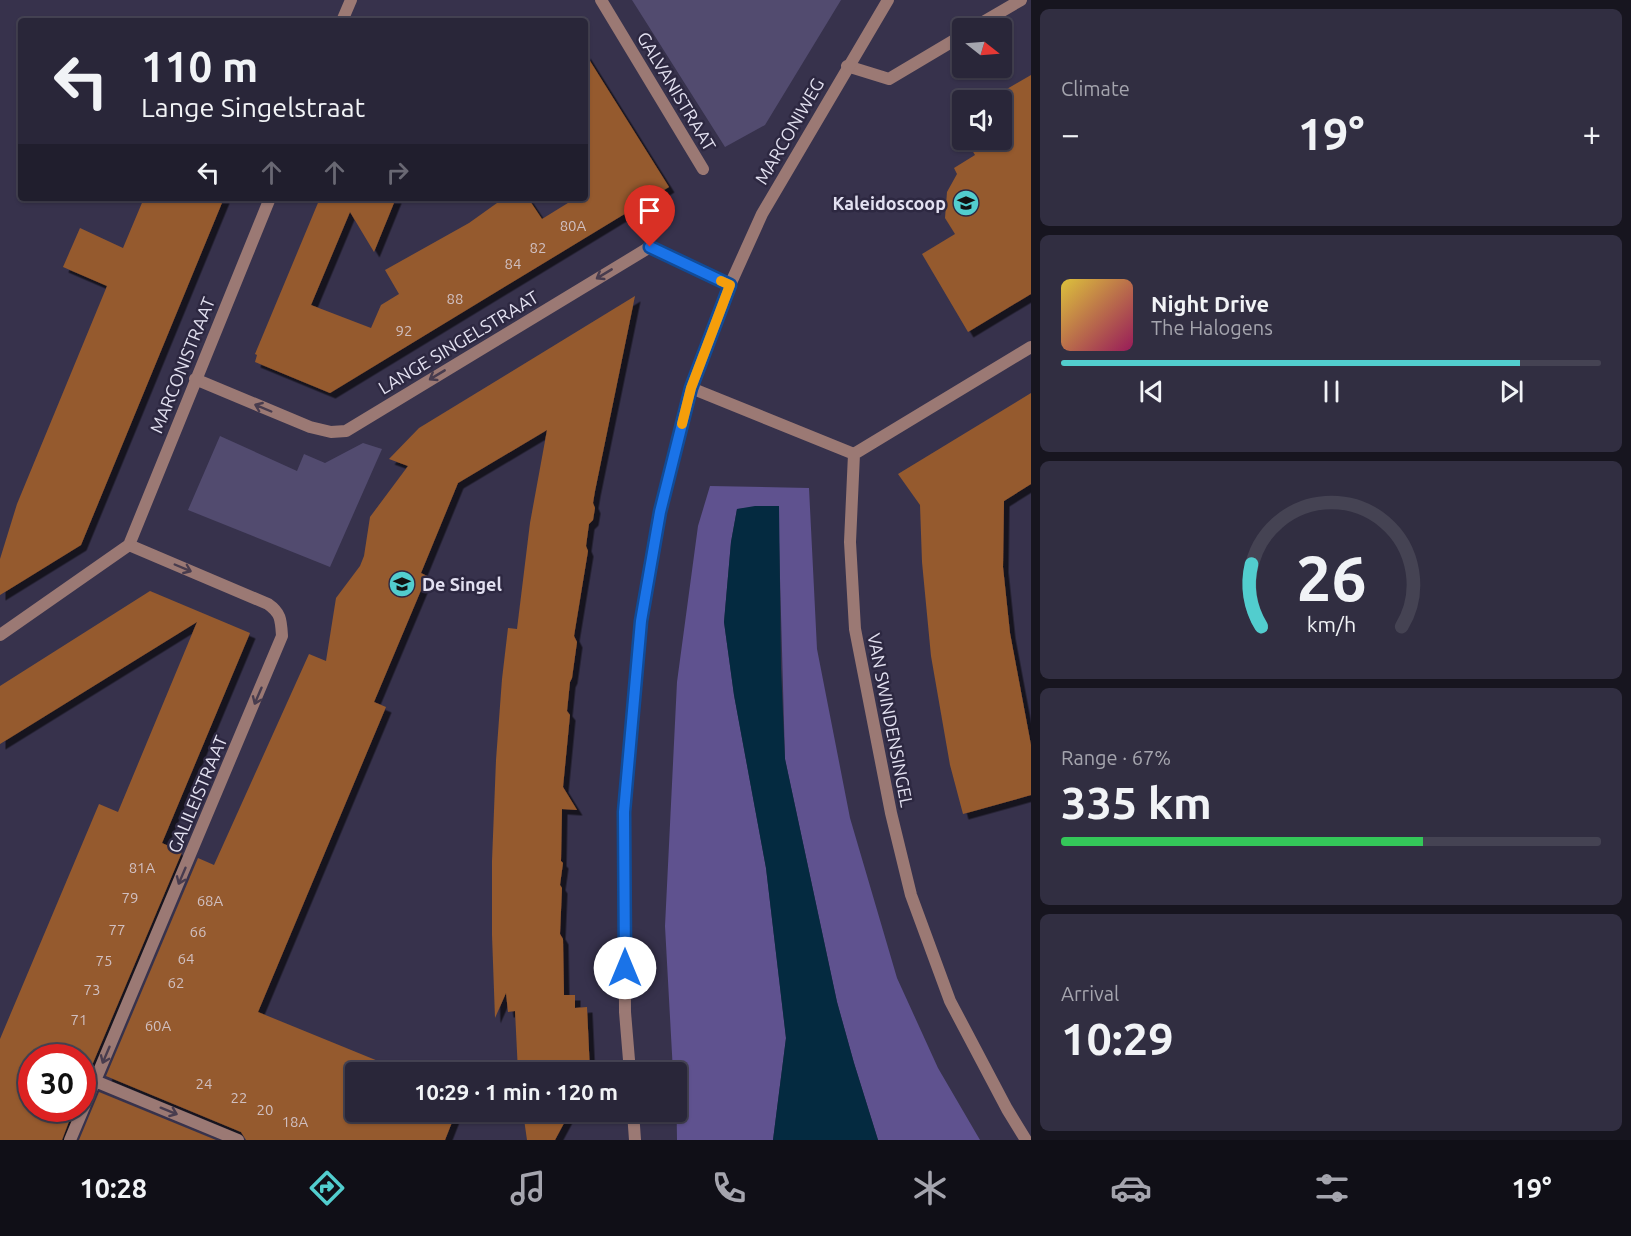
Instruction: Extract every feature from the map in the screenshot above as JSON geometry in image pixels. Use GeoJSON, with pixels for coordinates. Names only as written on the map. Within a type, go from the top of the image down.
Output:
{"type":"FeatureCollection","features":[{"type":"Feature","properties":{"kind":"street"},"geometry":{"type":"LineString","coordinates":[[343,18],[351,0]]}},
{"type":"Feature","properties":{"kind":"street","name":"GALVANISTRAAT"},"geometry":{"type":"LineString","coordinates":[[601,0],[703,169]]}},
{"type":"Feature","properties":{"kind":"street","name":"MARCONIWEG"},"geometry":{"type":"LineString","coordinates":[[629,1062],[625,1012],[624,812],[640,632],[660,512],[691,388],[730,285],[762,214],[847,66],[888,0]]}},
{"type":"Feature","properties":{"kind":"street"},"geometry":{"type":"LineString","coordinates":[[990,18],[1021,0]]}},
{"type":"Feature","properties":{"kind":"street"},"geometry":{"type":"LineString","coordinates":[[847,66],[889,79],[952,41]]}},
{"type":"Feature","properties":{"kind":"street","name":"MARCONISTRAAT"},"geometry":{"type":"LineString","coordinates":[[129,545],[269,201]]}},
{"type":"Feature","properties":{"kind":"street","name":"LANGE SINGELSTRAAT"},"geometry":{"type":"LineString","coordinates":[[195,379],[310,427],[331,432],[346,431],[650,247],[730,285]]}},
{"type":"Feature","properties":{"kind":"street"},"geometry":{"type":"LineString","coordinates":[[691,388],[854,454],[1031,347]]}},
{"type":"Feature","properties":{"kind":"street","name":"VAN SWINDENSINGEL"},"geometry":{"type":"LineString","coordinates":[[854,454],[850,542],[855,629],[888,802],[911,895],[950,1001],[1026,1140]]}},
{"type":"Feature","properties":{"kind":"street"},"geometry":{"type":"LineString","coordinates":[[0,635],[129,545]]}},
{"type":"Feature","properties":{"kind":"street","name":"GALILEISTRAAT"},"geometry":{"type":"LineString","coordinates":[[96,1079],[282,636],[281,621],[277,610],[267,604],[129,545]]}},
{"type":"Feature","properties":{"kind":"street"},"geometry":{"type":"LineString","coordinates":[[96,1081],[238,1140]]}},
{"type":"Feature","properties":{"kind":"street","name":"GALILEISTRAAT"},"geometry":{"type":"LineString","coordinates":[[70,1140],[78,1122]]}},
{"type":"Feature","properties":{"kind":"street"},"geometry":{"type":"LineString","coordinates":[[634,1122],[635,1140]]}},
{"type":"Feature","properties":{"kind":"shaded area"},"geometry":{"type":"Polygon","coordinates":[[[632,0],[841,0],[765,125],[725,147],[632,0]]]}},
{"type":"Feature","properties":{"kind":"shaded area"},"geometry":{"type":"Polygon","coordinates":[[[220,436],[297,471],[304,454],[325,463],[363,443],[382,449],[330,567],[188,510],[220,436]]]}},
{"type":"Feature","properties":{"kind":"shaded area"},"geometry":{"type":"Polygon","coordinates":[[[710,486],[809,488],[817,649],[850,818],[897,978],[938,1068],[980,1140],[878,1140],[837,1002],[785,759],[778,506],[737,509],[731,542],[724,622],[734,695],[766,868],[786,1038],[773,1140],[677,1140],[677,1122],[687,1122],[687,1062],[672,1062],[665,926],[677,682],[698,526],[710,486]]]}},
{"type":"Feature","properties":{"kind":"water"},"geometry":{"type":"Polygon","coordinates":[[[779,506],[781,669],[785,759],[837,1002],[878,1140],[773,1140],[786,1038],[766,868],[734,695],[724,622],[731,542],[737,509],[779,506]]]}},
{"type":"Feature","properties":{"kind":"building"},"geometry":{"type":"Polygon","coordinates":[[[588,58],[669,187],[330,393],[255,362],[257,355],[255,354],[319,201],[395,201],[374,252],[350,212],[311,305],[371,328],[381,305],[399,294],[385,270],[469,223],[500,201],[530,201],[542,219],[571,201],[588,201],[588,58]]]}},
{"type":"Feature","properties":{"kind":"building"},"geometry":{"type":"Polygon","coordinates":[[[1031,75],[1031,294],[968,332],[922,254],[955,234],[945,218],[947,192],[957,174],[954,168],[975,155],[972,150],[1012,150],[1012,90],[1005,90],[1031,75]]]}},
{"type":"Feature","properties":{"kind":"building"},"geometry":{"type":"Polygon","coordinates":[[[143,201],[223,201],[81,545],[0,595],[0,559],[17,504],[107,286],[63,267],[80,228],[123,248],[143,201]]]}},
{"type":"Feature","properties":{"kind":"building"},"geometry":{"type":"Polygon","coordinates":[[[635,296],[595,491],[593,520],[589,524],[586,546],[588,551],[574,636],[577,642],[567,711],[570,715],[563,787],[577,810],[562,809],[561,861],[563,863],[560,885],[562,888],[560,934],[563,939],[564,995],[575,995],[575,1008],[587,1007],[590,1062],[518,1062],[515,1011],[508,1012],[506,993],[495,1018],[492,861],[502,679],[508,628],[517,629],[530,523],[547,430],[458,483],[421,573],[427,576],[374,702],[386,707],[258,1012],[380,1062],[345,1062],[345,1122],[452,1122],[445,1140],[246,1140],[241,1132],[106,1076],[198,858],[214,865],[309,654],[326,661],[336,598],[360,566],[364,556],[370,517],[408,466],[389,459],[419,428],[635,296]]]}},
{"type":"Feature","properties":{"kind":"building"},"geometry":{"type":"Polygon","coordinates":[[[1031,393],[1031,484],[1004,501],[1003,567],[1010,633],[1031,745],[1031,795],[963,814],[950,765],[931,656],[922,562],[920,505],[898,474],[1031,393]]]}},
{"type":"Feature","properties":{"kind":"building"},"geometry":{"type":"Polygon","coordinates":[[[150,591],[250,633],[162,843],[182,852],[96,1056],[96,1044],[18,1044],[18,1122],[69,1122],[62,1140],[0,1140],[0,1039],[99,804],[118,812],[197,622],[0,744],[0,686],[150,591]]]}},
{"type":"Feature","properties":{"kind":"building"},"geometry":{"type":"Polygon","coordinates":[[[99,1092],[216,1140],[79,1140],[86,1122],[96,1122],[96,1099],[99,1092]]]}},
{"type":"Feature","properties":{"kind":"building"},"geometry":{"type":"Polygon","coordinates":[[[524,1122],[565,1122],[555,1140],[527,1140],[524,1122]]]}},
{"type":"Feature","properties":{"kind":"slow traffic"},"geometry":{"type":"LineString","coordinates":[[682,424],[691,388],[730,285],[721,281]]}},
{"type":"Feature","properties":{"kind":"place","name":"Kaleidoscoop"},"geometry":{"type":"Point","coordinates":[966,203]}},
{"type":"Feature","properties":{"kind":"place","name":"De Singel"},"geometry":{"type":"Point","coordinates":[402,584]}},
{"type":"Feature","properties":{"kind":"route"},"geometry":{"type":"LineString","coordinates":[[625,968],[624,812],[641,621],[660,512],[691,388],[730,285],[650,247]]}}]}
